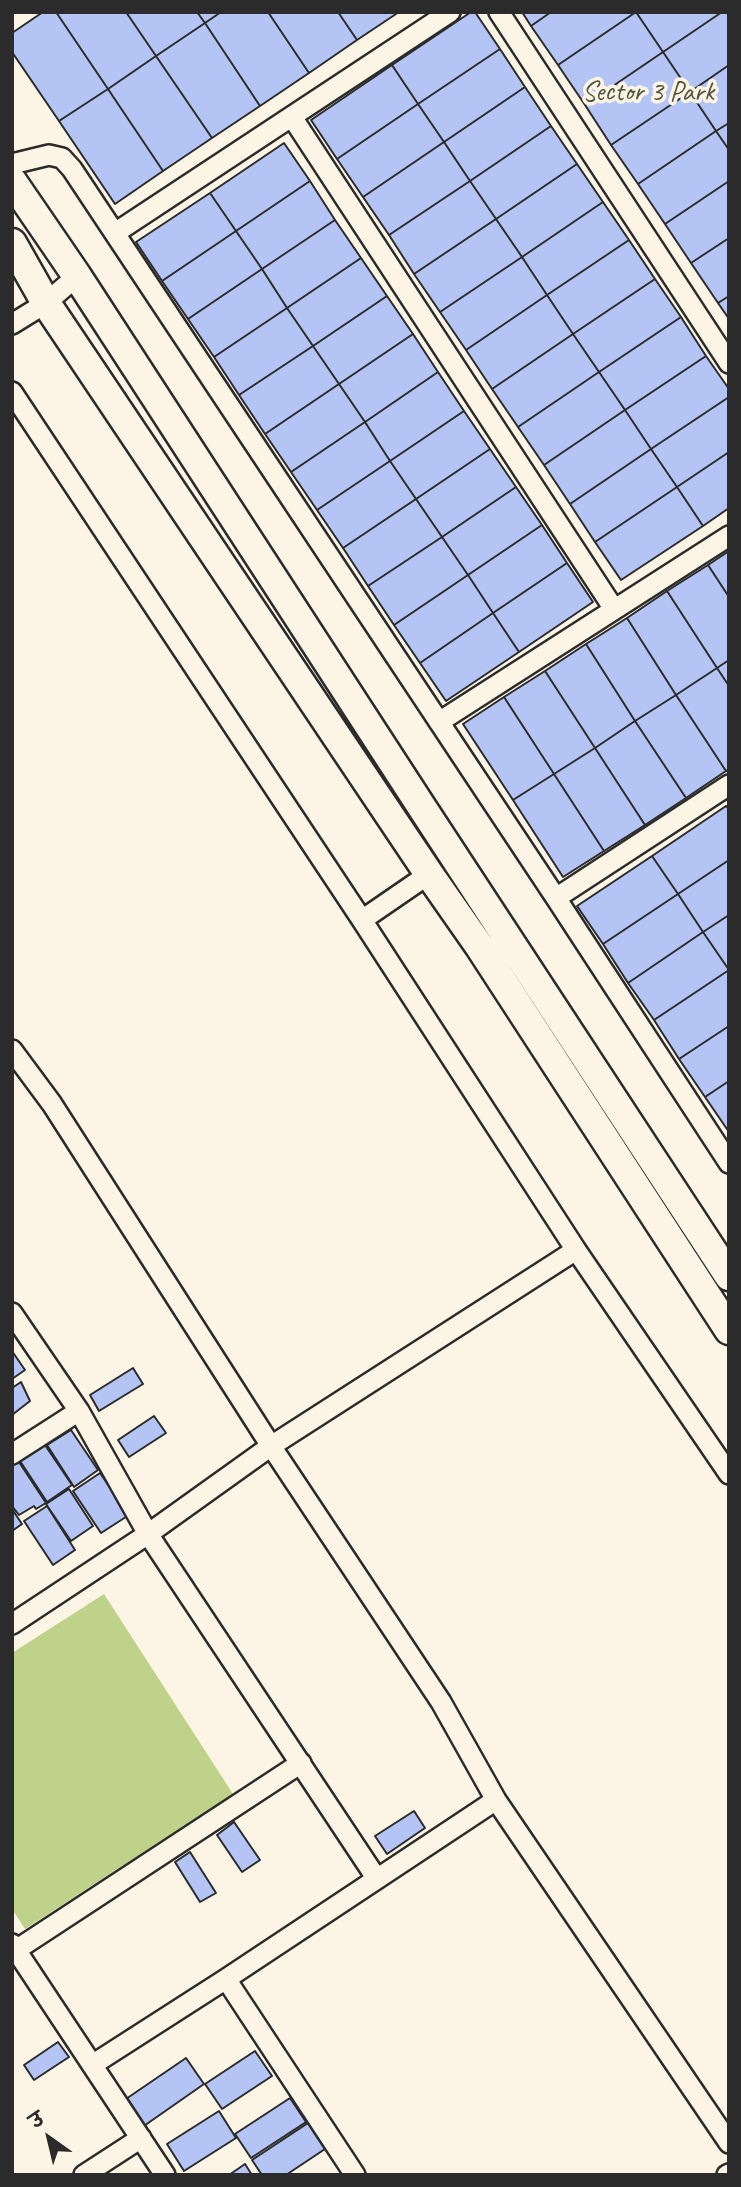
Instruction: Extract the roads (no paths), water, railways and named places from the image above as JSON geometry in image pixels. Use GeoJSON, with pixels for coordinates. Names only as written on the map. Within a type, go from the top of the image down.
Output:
{"type":"FeatureCollection","features":[{"type":"Feature","properties":{"kind":"street"},"geometry":{"type":"LineString","coordinates":[[115,233],[450,12]]}},
{"type":"Feature","properties":{"kind":"street"},"geometry":{"type":"LineString","coordinates":[[499,12],[729,363]]}},
{"type":"Feature","properties":{"kind":"street"},"geometry":{"type":"LineString","coordinates":[[292,117],[614,609]]}},
{"type":"Feature","properties":{"kind":"street"},"geometry":{"type":"LineString","coordinates":[[12,164],[49,155],[62,158],[72,169],[729,1163]]}},
{"type":"Feature","properties":{"kind":"street"},"geometry":{"type":"LineString","coordinates":[[12,181],[77,276],[729,1276]]}},
{"type":"Feature","properties":{"kind":"street"},"geometry":{"type":"LineString","coordinates":[[12,243],[46,303],[480,947],[729,1330]]}},
{"type":"Feature","properties":{"kind":"street"},"geometry":{"type":"LineString","coordinates":[[12,324],[46,303],[77,276]]}},
{"type":"Feature","properties":{"kind":"street"},"geometry":{"type":"LineString","coordinates":[[12,392],[362,920],[576,1250],[729,1474]]}},
{"type":"Feature","properties":{"kind":"street"},"geometry":{"type":"LineString","coordinates":[[439,722],[729,536]]}},
{"type":"Feature","properties":{"kind":"street"},"geometry":{"type":"LineString","coordinates":[[556,898],[729,785]]}},
{"type":"Feature","properties":{"kind":"street"},"geometry":{"type":"LineString","coordinates":[[362,920],[429,874]]}},
{"type":"Feature","properties":{"kind":"street"},"geometry":{"type":"LineString","coordinates":[[12,1050],[52,1104],[271,1446],[441,1702],[496,1800],[729,2143]]}},
{"type":"Feature","properties":{"kind":"street"},"geometry":{"type":"LineString","coordinates":[[12,1624],[148,1534],[271,1446],[576,1250]]}},
{"type":"Feature","properties":{"kind":"street"},"geometry":{"type":"LineString","coordinates":[[12,1313],[79,1411],[148,1534],[377,1879]]}},
{"type":"Feature","properties":{"kind":"street"},"geometry":{"type":"LineString","coordinates":[[12,1454],[79,1411]]}},
{"type":"Feature","properties":{"kind":"street"},"geometry":{"type":"LineString","coordinates":[[165,2175],[14,1947],[301,1763]]}},
{"type":"Feature","properties":{"kind":"street"},"geometry":{"type":"LineString","coordinates":[[92,2065],[496,1800]]}},
{"type":"Feature","properties":{"kind":"street"},"geometry":{"type":"LineString","coordinates":[[226,1979],[355,2175]]}},
{"type":"Feature","properties":{"kind":"street"},"geometry":{"type":"LineString","coordinates":[[84,2175],[141,2138]]}},
{"type":"Feature","properties":{"kind":"park label","name":"Sector 3 Park"},"geometry":{"type":"Point","coordinates":[648,93]}}]}
